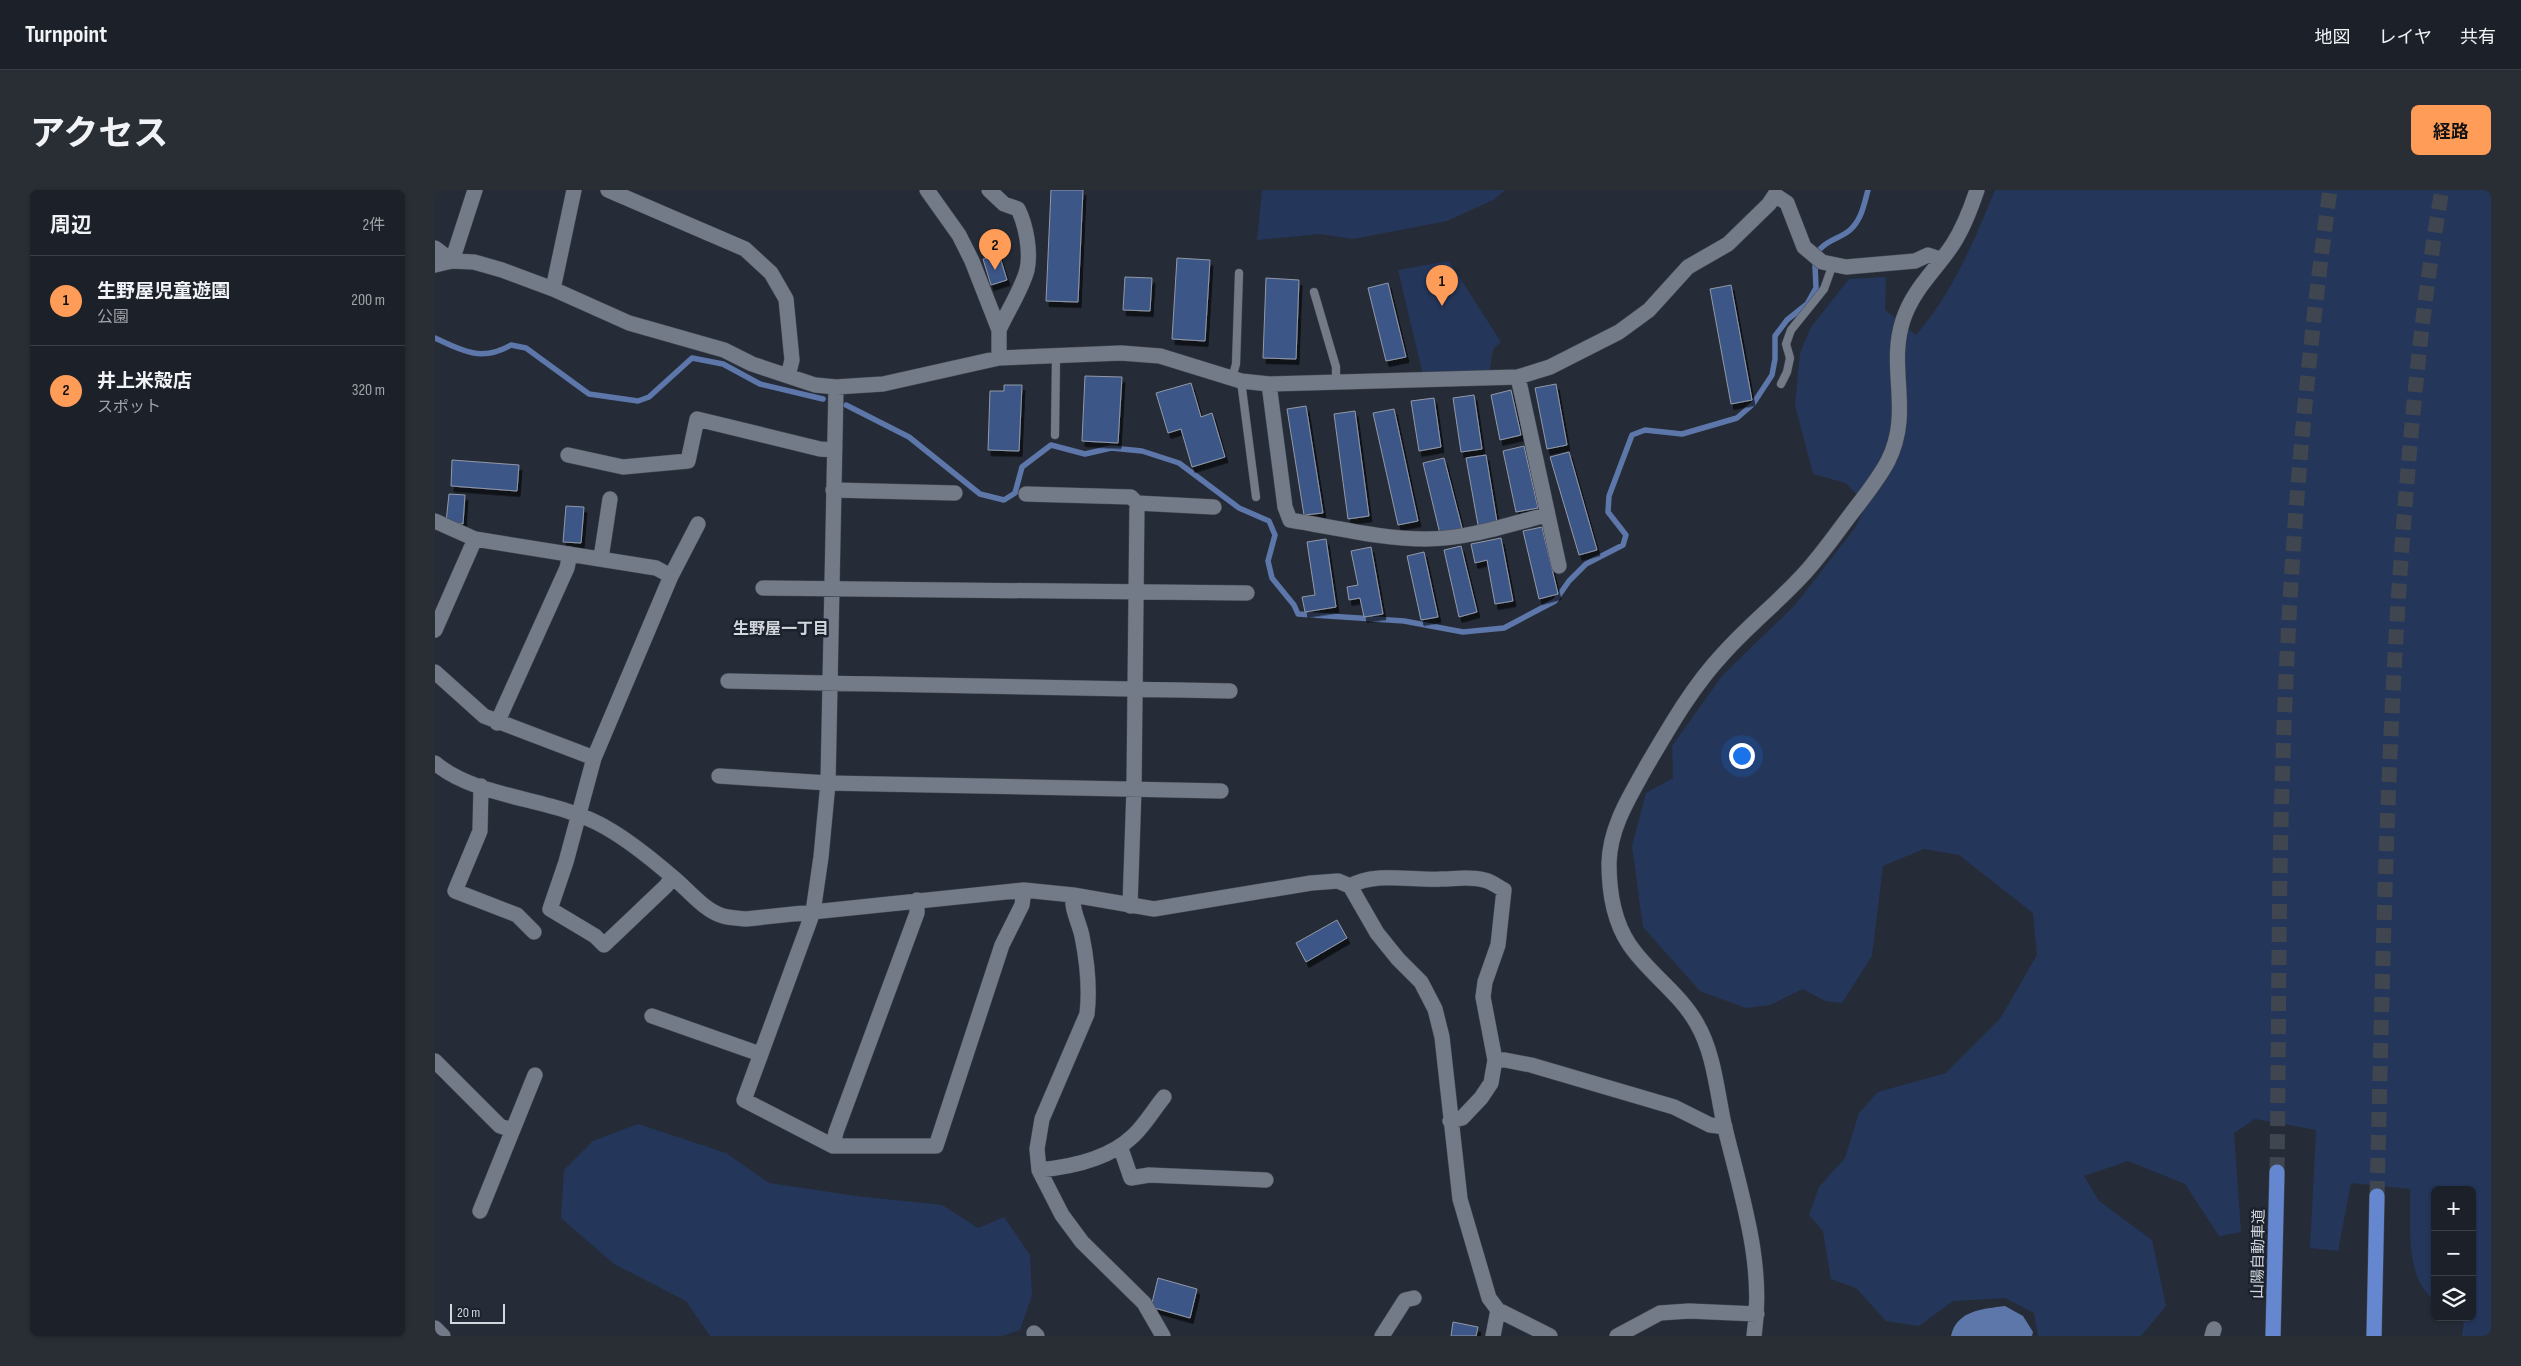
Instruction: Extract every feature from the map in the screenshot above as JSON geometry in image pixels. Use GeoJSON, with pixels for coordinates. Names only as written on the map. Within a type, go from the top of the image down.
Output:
{"type":"FeatureCollection","features":[{"type":"Feature","properties":{"kind":"highway","name":"山陽自動車道"},"geometry":{"type":"LineString","coordinates":[[2273,1336],[2277,1172]]}},
{"type":"Feature","properties":{"kind":"highway"},"geometry":{"type":"LineString","coordinates":[[2374,1336],[2377,1196]]}},
{"type":"Feature","properties":{"kind":"street"},"geometry":{"type":"LineString","coordinates":[[452,261],[475,190]]}},
{"type":"Feature","properties":{"kind":"street"},"geometry":{"type":"LineString","coordinates":[[553,289],[574,190]]}},
{"type":"Feature","properties":{"kind":"street"},"geometry":{"type":"LineString","coordinates":[[608,190],[745,249],[771,273],[786,299],[792,360],[788,376]]}},
{"type":"Feature","properties":{"kind":"street"},"geometry":{"type":"LineString","coordinates":[[927,190],[959,235],[972,261],[999,330],[999,358]]}},
{"type":"Feature","properties":{"kind":"street"},"geometry":{"type":"LineString","coordinates":[[989,190],[1004,204],[1019,209],[1023,218],[1027,252],[1027,270],[999,330]]}},
{"type":"Feature","properties":{"kind":"street"},"geometry":{"type":"LineString","coordinates":[[1754,1336],[1758,1293],[1746,1202],[1725,1127],[1707,1047],[1698,1025],[1679,997],[1630,946],[1618,922],[1611,900],[1609,862],[1612,835],[1633,790],[1670,727],[1704,676],[1724,653],[1805,574],[1873,486],[1889,460],[1899,433],[1901,412],[1897,371],[1903,319],[1916,291],[1953,244],[1970,211],[1977,190]]}},
{"type":"Feature","properties":{"kind":"street"},"geometry":{"type":"LineString","coordinates":[[435,265],[452,261],[474,262],[553,289],[629,323],[724,350],[752,364],[815,385],[836,387],[883,384],[999,358],[1121,353],[1161,356],[1237,379],[1269,384],[1519,377],[1550,367],[1619,332],[1649,310],[1688,267],[1727,244],[1769,204],[1773,192],[1787,203],[1804,247],[1822,262],[1846,267],[1915,262],[1928,255],[1940,259]]}},
{"type":"Feature","properties":{"kind":"street"},"geometry":{"type":"LineString","coordinates":[[435,248],[452,261]]}},
{"type":"Feature","properties":{"kind":"street"},"geometry":{"type":"LineString","coordinates":[[1519,377],[1546,515],[1559,566]]}},
{"type":"Feature","properties":{"kind":"street"},"geometry":{"type":"LineString","coordinates":[[1269,384],[1285,507],[1290,520],[1380,535],[1426,539],[1469,536],[1546,515]]}},
{"type":"Feature","properties":{"kind":"street"},"geometry":{"type":"LineString","coordinates":[[836,387],[828,783],[813,912],[744,1100],[833,1146],[936,1146],[1002,945],[1023,905],[1024,890]]}},
{"type":"Feature","properties":{"kind":"street"},"geometry":{"type":"LineString","coordinates":[[568,456],[623,467],[689,461],[697,419],[820,449],[834,450]]}},
{"type":"Feature","properties":{"kind":"street"},"geometry":{"type":"LineString","coordinates":[[833,490],[955,493]]}},
{"type":"Feature","properties":{"kind":"street"},"geometry":{"type":"LineString","coordinates":[[1026,494],[1131,497],[1137,503],[1214,507]]}},
{"type":"Feature","properties":{"kind":"street"},"geometry":{"type":"LineString","coordinates":[[601,558],[610,499]]}},
{"type":"Feature","properties":{"kind":"street"},"geometry":{"type":"LineString","coordinates":[[1130,906],[1135,789],[1137,503]]}},
{"type":"Feature","properties":{"kind":"street"},"geometry":{"type":"LineString","coordinates":[[435,522],[475,539],[656,568],[671,576]]}},
{"type":"Feature","properties":{"kind":"street"},"geometry":{"type":"LineString","coordinates":[[673,877],[667,886],[604,945],[595,936],[549,909],[566,862],[594,758],[671,576],[698,524]]}},
{"type":"Feature","properties":{"kind":"street"},"geometry":{"type":"LineString","coordinates":[[435,630],[475,539]]}},
{"type":"Feature","properties":{"kind":"street"},"geometry":{"type":"LineString","coordinates":[[497,723],[567,568],[570,554]]}},
{"type":"Feature","properties":{"kind":"street"},"geometry":{"type":"LineString","coordinates":[[763,588],[832,587],[1247,594]]}},
{"type":"Feature","properties":{"kind":"street"},"geometry":{"type":"LineString","coordinates":[[435,672],[467,703],[497,723],[594,758]]}},
{"type":"Feature","properties":{"kind":"street"},"geometry":{"type":"LineString","coordinates":[[728,682],[830,682],[1230,691]]}},
{"type":"Feature","properties":{"kind":"street"},"geometry":{"type":"LineString","coordinates":[[435,763],[446,772],[481,786],[604,826],[673,877],[707,907],[723,916],[746,919],[1024,890],[1073,895],[1153,909],[1311,883],[1338,881],[1350,886],[1377,933],[1398,959],[1421,982],[1435,1009],[1442,1037],[1460,1199],[1489,1298],[1498,1310],[1550,1336]]}},
{"type":"Feature","properties":{"kind":"street"},"geometry":{"type":"LineString","coordinates":[[719,776],[828,783],[1221,791]]}},
{"type":"Feature","properties":{"kind":"street"},"geometry":{"type":"LineString","coordinates":[[481,786],[479,831],[455,891],[517,915],[534,932]]}},
{"type":"Feature","properties":{"kind":"street"},"geometry":{"type":"LineString","coordinates":[[1350,886],[1357,882],[1404,877],[1440,880],[1459,878],[1485,880],[1505,890],[1499,945],[1485,982],[1483,997],[1495,1060],[1491,1083],[1481,1098],[1462,1118],[1450,1121]]}},
{"type":"Feature","properties":{"kind":"street"},"geometry":{"type":"LineString","coordinates":[[1073,895],[1072,902],[1082,936],[1089,997],[1087,1014],[1042,1119],[1037,1149],[1039,1170],[1062,1215],[1082,1242],[1144,1303],[1163,1336]]}},
{"type":"Feature","properties":{"kind":"street"},"geometry":{"type":"LineString","coordinates":[[833,1146],[836,1132],[917,913],[917,900]]}},
{"type":"Feature","properties":{"kind":"street"},"geometry":{"type":"LineString","coordinates":[[652,1016],[760,1054]]}},
{"type":"Feature","properties":{"kind":"street"},"geometry":{"type":"LineString","coordinates":[[1495,1060],[1531,1064],[1674,1107],[1710,1125],[1725,1127]]}},
{"type":"Feature","properties":{"kind":"street"},"geometry":{"type":"LineString","coordinates":[[435,1061],[500,1126],[512,1130]]}},
{"type":"Feature","properties":{"kind":"street"},"geometry":{"type":"LineString","coordinates":[[480,1211],[535,1075]]}},
{"type":"Feature","properties":{"kind":"street"},"geometry":{"type":"LineString","coordinates":[[1039,1170],[1083,1162],[1120,1146],[1133,1136],[1164,1096]]}},
{"type":"Feature","properties":{"kind":"street"},"geometry":{"type":"LineString","coordinates":[[1120,1146],[1131,1178],[1149,1175],[1266,1180]]}},
{"type":"Feature","properties":{"kind":"street"},"geometry":{"type":"LineString","coordinates":[[1382,1336],[1405,1300],[1415,1298]]}},
{"type":"Feature","properties":{"kind":"street"},"geometry":{"type":"LineString","coordinates":[[1493,1336],[1498,1310]]}},
{"type":"Feature","properties":{"kind":"street"},"geometry":{"type":"LineString","coordinates":[[1617,1336],[1660,1313],[1689,1311],[1757,1314]]}},
{"type":"Feature","properties":{"kind":"street"},"geometry":{"type":"LineString","coordinates":[[435,1328],[443,1336]]}},
{"type":"Feature","properties":{"kind":"lane"},"geometry":{"type":"LineString","coordinates":[[1781,384],[1787,372],[1790,358],[1786,344],[1791,330],[1824,289],[1833,264]]}},
{"type":"Feature","properties":{"kind":"lane"},"geometry":{"type":"LineString","coordinates":[[1239,273],[1237,379],[1256,497]]}},
{"type":"Feature","properties":{"kind":"lane"},"geometry":{"type":"LineString","coordinates":[[1314,292],[1336,367],[1336,383]]}},
{"type":"Feature","properties":{"kind":"lane"},"geometry":{"type":"LineString","coordinates":[[1055,435],[1056,357]]}},
{"type":"Feature","properties":{"kind":"shaded area"},"geometry":{"type":"Polygon","coordinates":[[[1262,190],[1505,190],[1493,200],[1447,221],[1353,239],[1320,234],[1257,240],[1262,190]]]}},
{"type":"Feature","properties":{"kind":"shaded area"},"geometry":{"type":"Polygon","coordinates":[[[1995,190],[2491,190],[2491,1336],[2462,1336],[2464,1323],[2461,1321],[2476,1321],[2476,1186],[2431,1186],[2431,1297],[2425,1291],[2418,1278],[2411,1249],[2410,1189],[2351,1183],[2338,1251],[2310,1248],[2316,1130],[2255,1119],[2234,1133],[2241,1232],[2219,1236],[2185,1184],[2128,1161],[2084,1176],[2099,1201],[2152,1240],[2166,1306],[2141,1336],[2038,1336],[2034,1313],[2005,1298],[1953,1301],[1919,1326],[1886,1321],[1856,1288],[1831,1279],[1823,1231],[1809,1215],[1819,1187],[1845,1158],[1859,1113],[1878,1092],[1946,1073],[2000,1019],[2037,955],[2033,913],[1959,855],[1924,849],[1883,866],[1872,956],[1842,1003],[1825,1001],[1803,989],[1770,1005],[1746,1008],[1700,991],[1643,927],[1632,846],[1646,793],[1673,778],[1672,746],[1722,676],[1795,605],[1855,528],[1866,505],[1846,483],[1813,474],[1795,405],[1800,353],[1811,327],[1849,279],[1886,277],[1885,310],[1916,335],[1941,302],[1970,247],[1995,190]]]}},
{"type":"Feature","properties":{"kind":"shaded area"},"geometry":{"type":"Polygon","coordinates":[[[1449,261],[1501,342],[1493,349],[1489,375],[1423,375],[1398,270],[1449,261]]]}},
{"type":"Feature","properties":{"kind":"shaded area"},"geometry":{"type":"Polygon","coordinates":[[[638,1124],[726,1153],[769,1183],[856,1196],[942,1205],[978,1228],[1004,1217],[1030,1255],[1032,1295],[1020,1330],[1002,1336],[710,1336],[686,1301],[614,1264],[561,1218],[564,1170],[593,1141],[638,1124]]]}},
{"type":"Feature","properties":{"kind":"shaded area"},"geometry":{"type":"Polygon","coordinates":[[[2005,1306],[2023,1316],[2033,1332],[2032,1336],[1951,1336],[1954,1327],[1959,1321],[1972,1312],[2005,1306]]]}},
{"type":"Feature","properties":{"kind":"building"},"geometry":{"type":"Polygon","coordinates":[[[1051,190],[1083,190],[1078,302],[1046,301],[1051,190]]]}},
{"type":"Feature","properties":{"kind":"building"},"geometry":{"type":"Polygon","coordinates":[[[999,254],[1007,280],[991,285],[983,259],[999,254]]]}},
{"type":"Feature","properties":{"kind":"building"},"geometry":{"type":"Polygon","coordinates":[[[1177,258],[1210,260],[1205,341],[1172,339],[1177,258]]]}},
{"type":"Feature","properties":{"kind":"building"},"geometry":{"type":"Polygon","coordinates":[[[1125,277],[1152,278],[1150,311],[1123,310],[1125,277]]]}},
{"type":"Feature","properties":{"kind":"building"},"geometry":{"type":"Polygon","coordinates":[[[1266,278],[1299,280],[1296,359],[1263,358],[1266,278]]]}},
{"type":"Feature","properties":{"kind":"building"},"geometry":{"type":"Polygon","coordinates":[[[1388,283],[1406,357],[1386,361],[1368,288],[1388,283]]]}},
{"type":"Feature","properties":{"kind":"building"},"geometry":{"type":"Polygon","coordinates":[[[1731,285],[1752,400],[1731,404],[1710,289],[1731,285]]]}},
{"type":"Feature","properties":{"kind":"building"},"geometry":{"type":"Polygon","coordinates":[[[1085,376],[1122,377],[1118,443],[1082,441],[1085,376]]]}},
{"type":"Feature","properties":{"kind":"building"},"geometry":{"type":"Polygon","coordinates":[[[1191,383],[1201,417],[1212,413],[1225,457],[1192,467],[1181,429],[1168,433],[1156,393],[1191,383]]]}},
{"type":"Feature","properties":{"kind":"building"},"geometry":{"type":"Polygon","coordinates":[[[1556,384],[1567,445],[1547,449],[1535,388],[1556,384]]]}},
{"type":"Feature","properties":{"kind":"building"},"geometry":{"type":"Polygon","coordinates":[[[1004,385],[1022,385],[1019,451],[988,450],[990,391],[1004,391],[1004,385]]]}},
{"type":"Feature","properties":{"kind":"building"},"geometry":{"type":"Polygon","coordinates":[[[1511,390],[1521,435],[1500,440],[1491,395],[1511,390]]]}},
{"type":"Feature","properties":{"kind":"building"},"geometry":{"type":"Polygon","coordinates":[[[1474,395],[1482,449],[1461,452],[1453,398],[1474,395]]]}},
{"type":"Feature","properties":{"kind":"building"},"geometry":{"type":"Polygon","coordinates":[[[1434,398],[1441,447],[1419,451],[1411,401],[1434,398]]]}},
{"type":"Feature","properties":{"kind":"building"},"geometry":{"type":"Polygon","coordinates":[[[1306,406],[1323,513],[1304,515],[1287,409],[1306,406]]]}},
{"type":"Feature","properties":{"kind":"building"},"geometry":{"type":"Polygon","coordinates":[[[1394,409],[1418,521],[1398,525],[1373,413],[1394,409]]]}},
{"type":"Feature","properties":{"kind":"building"},"geometry":{"type":"Polygon","coordinates":[[[1355,411],[1369,516],[1348,519],[1334,414],[1355,411]]]}},
{"type":"Feature","properties":{"kind":"building"},"geometry":{"type":"Polygon","coordinates":[[[1524,446],[1538,508],[1516,512],[1503,451],[1524,446]]]}},
{"type":"Feature","properties":{"kind":"building"},"geometry":{"type":"Polygon","coordinates":[[[1569,452],[1597,550],[1579,555],[1550,457],[1569,452]]]}},
{"type":"Feature","properties":{"kind":"building"},"geometry":{"type":"Polygon","coordinates":[[[1486,455],[1497,522],[1478,525],[1466,458],[1486,455]]]}},
{"type":"Feature","properties":{"kind":"building"},"geometry":{"type":"Polygon","coordinates":[[[1444,458],[1462,528],[1440,534],[1423,463],[1444,458]]]}},
{"type":"Feature","properties":{"kind":"building"},"geometry":{"type":"Polygon","coordinates":[[[452,460],[519,465],[517,491],[451,486],[452,460]]]}},
{"type":"Feature","properties":{"kind":"building"},"geometry":{"type":"Polygon","coordinates":[[[449,494],[465,495],[463,524],[446,522],[449,494]]]}},
{"type":"Feature","properties":{"kind":"building"},"geometry":{"type":"Polygon","coordinates":[[[566,506],[584,507],[581,543],[563,542],[566,506]]]}},
{"type":"Feature","properties":{"kind":"building"},"geometry":{"type":"Polygon","coordinates":[[[1542,527],[1558,594],[1539,599],[1523,531],[1542,527]]]}},
{"type":"Feature","properties":{"kind":"building"},"geometry":{"type":"Polygon","coordinates":[[[1501,538],[1513,601],[1495,604],[1487,560],[1475,563],[1471,544],[1501,538]]]}},
{"type":"Feature","properties":{"kind":"building"},"geometry":{"type":"Polygon","coordinates":[[[1326,539],[1336,607],[1305,612],[1302,597],[1315,595],[1307,542],[1326,539]]]}},
{"type":"Feature","properties":{"kind":"building"},"geometry":{"type":"Polygon","coordinates":[[[1461,546],[1477,612],[1459,617],[1444,550],[1461,546]]]}},
{"type":"Feature","properties":{"kind":"building"},"geometry":{"type":"Polygon","coordinates":[[[1371,547],[1383,614],[1364,617],[1360,598],[1349,600],[1347,587],[1358,585],[1351,551],[1371,547]]]}},
{"type":"Feature","properties":{"kind":"building"},"geometry":{"type":"Polygon","coordinates":[[[1424,552],[1438,617],[1421,620],[1407,556],[1424,552]]]}},
{"type":"Feature","properties":{"kind":"building"},"geometry":{"type":"Polygon","coordinates":[[[1337,920],[1347,938],[1306,962],[1296,943],[1337,920]]]}},
{"type":"Feature","properties":{"kind":"building"},"geometry":{"type":"Polygon","coordinates":[[[1158,1278],[1197,1289],[1190,1318],[1151,1307],[1158,1278]]]}},
{"type":"Feature","properties":{"kind":"building"},"geometry":{"type":"Polygon","coordinates":[[[1453,1322],[1478,1327],[1476,1336],[1451,1336],[1453,1322]]]}},
{"type":"Feature","properties":{"kind":"waterway"},"geometry":{"type":"LineString","coordinates":[[1820,249],[1854,226],[1862,211],[1868,190]]}},
{"type":"Feature","properties":{"kind":"waterway"},"geometry":{"type":"LineString","coordinates":[[846,405],[909,437],[980,494],[1004,500],[1015,493],[1022,467],[1051,445],[1085,454],[1111,448],[1142,451],[1179,463],[1239,508],[1269,521],[1275,535],[1268,561],[1272,578],[1294,605],[1298,614],[1404,621],[1463,632],[1504,628],[1555,601],[1569,581],[1586,564],[1623,545],[1626,535],[1608,512],[1609,496],[1632,435],[1645,430],[1682,434],[1737,418],[1753,404],[1772,375],[1775,359],[1775,336],[1787,320],[1807,304],[1816,288],[1815,265]]}},
{"type":"Feature","properties":{"kind":"waterway"},"geometry":{"type":"LineString","coordinates":[[435,338],[454,347],[481,354],[491,353],[511,345],[526,348],[589,394],[638,401],[649,397],[692,358],[723,364],[760,384],[823,399]]}},
{"type":"Feature","properties":{"kind":"tunnel"},"geometry":{"type":"LineString","coordinates":[[2277,1172],[2280,861],[2289,615],[2305,402],[2330,190]]}},
{"type":"Feature","properties":{"kind":"tunnel"},"geometry":{"type":"LineString","coordinates":[[2377,1196],[2390,749],[2400,571],[2417,372],[2430,262],[2442,190]]}},
{"type":"Feature","properties":{"kind":"place","name":"井上米殻店"},"geometry":{"type":"Point","coordinates":[995,270]}},
{"type":"Feature","properties":{"kind":"place","name":"生野屋児童遊園"},"geometry":{"type":"Point","coordinates":[1442,306]}},
{"type":"Feature","properties":{"kind":"district","name":"生野屋一丁目"},"geometry":{"type":"Point","coordinates":[781,628]}}]}
